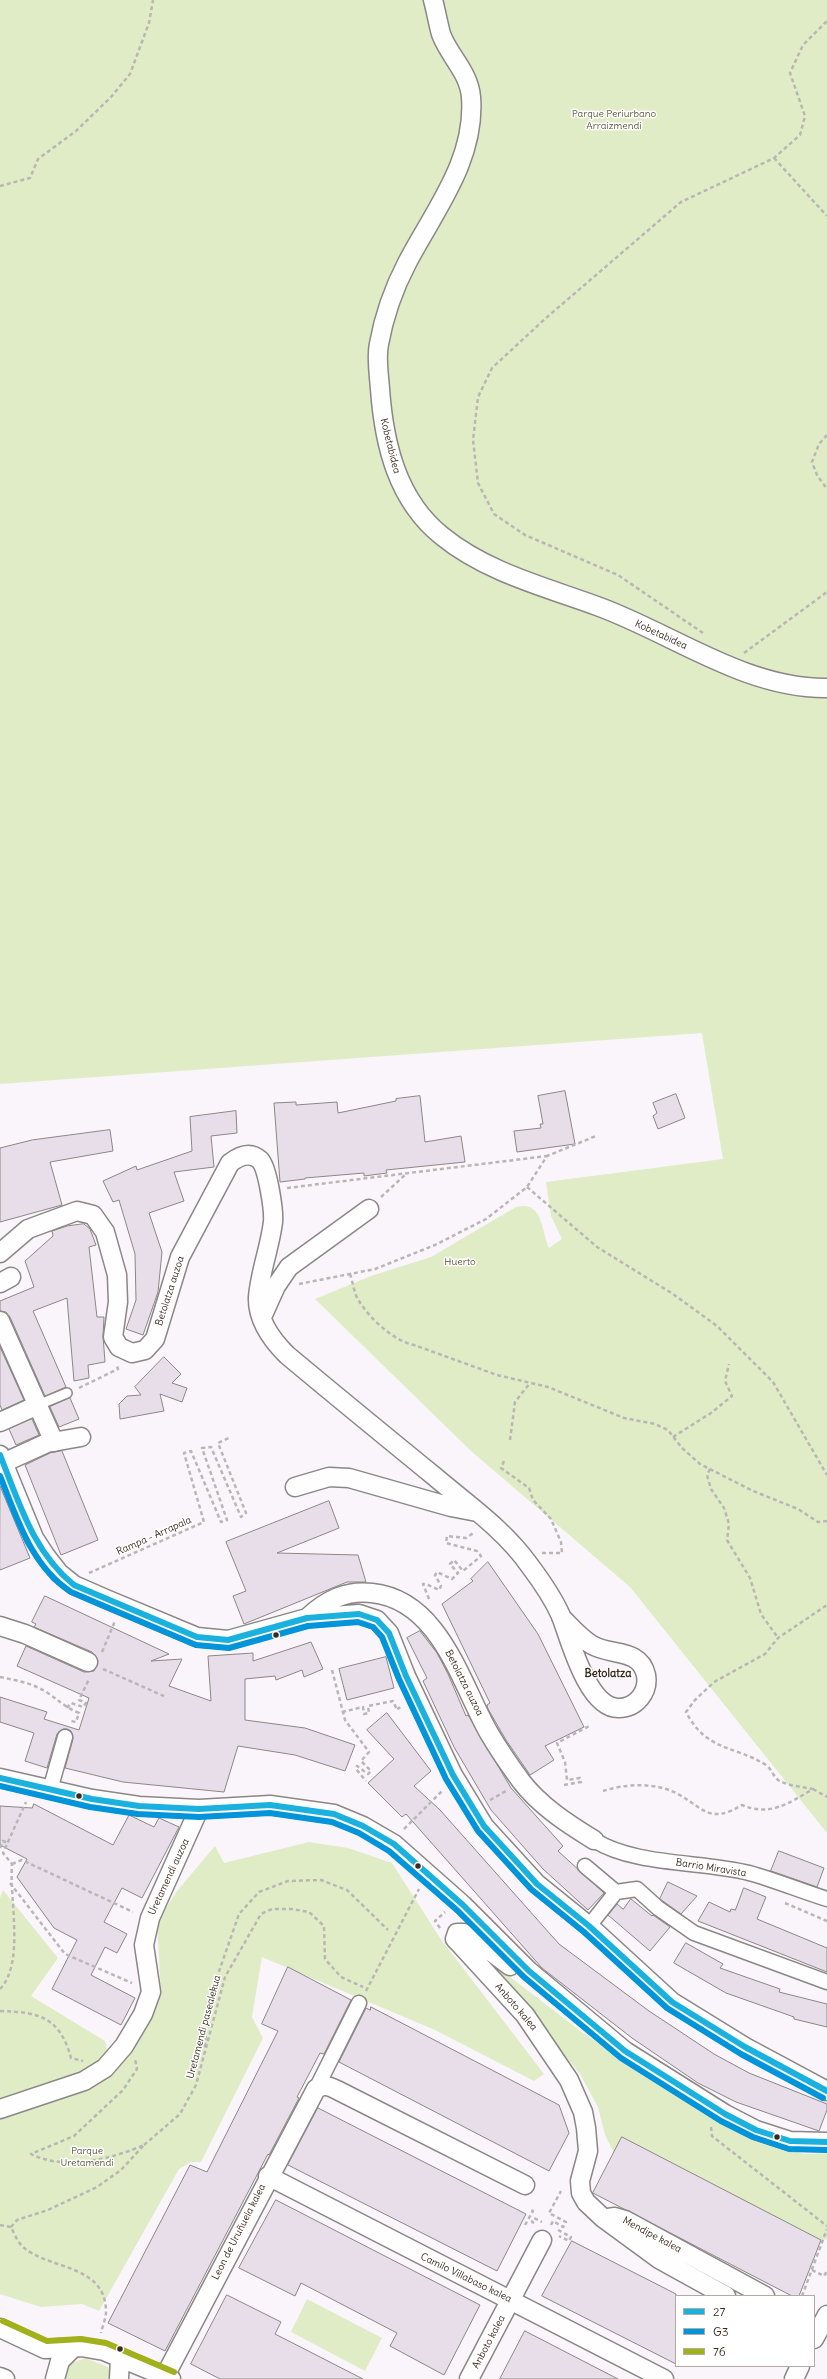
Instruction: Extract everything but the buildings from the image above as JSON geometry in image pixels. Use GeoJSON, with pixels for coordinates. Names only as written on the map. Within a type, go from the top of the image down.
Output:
{"type":"FeatureCollection","features":[{"type":"Feature","properties":{"kind":"street","name":"Kobetabidea"},"geometry":{"type":"LineString","coordinates":[[433,0],[442,36],[464,72],[471,97],[468,140],[451,188],[407,264],[389,304],[378,345],[382,412],[391,457],[400,485],[420,515],[442,536],[477,560],[603,608],[682,646],[759,676],[790,686],[827,688]]}},
{"type":"Feature","properties":{"kind":"street","name":"Betolatza auzoa"},"geometry":{"type":"LineString","coordinates":[[0,1253],[28,1229],[77,1211],[93,1215],[105,1232],[117,1275],[118,1302],[113,1338],[119,1347],[132,1353],[145,1350],[155,1339],[180,1257],[230,1163],[239,1156],[251,1155],[260,1161],[269,1190],[273,1220],[258,1298],[262,1318],[272,1339],[287,1355],[478,1512],[508,1540],[528,1562],[543,1584],[561,1617]]}},
{"type":"Feature","properties":{"kind":"street"},"geometry":{"type":"LineString","coordinates":[[262,1318],[274,1291],[289,1267],[369,1209]]}},
{"type":"Feature","properties":{"kind":"street"},"geometry":{"type":"LineString","coordinates":[[0,1321],[54,1442]]}},
{"type":"Feature","properties":{"kind":"street"},"geometry":{"type":"LineString","coordinates":[[0,1422],[38,1405]]}},
{"type":"Feature","properties":{"kind":"street"},"geometry":{"type":"LineString","coordinates":[[2,1459],[54,1442],[81,1437]]}},
{"type":"Feature","properties":{"kind":"street","name":"Betolatza auzoa"},"geometry":{"type":"LineString","coordinates":[[2,1459],[34,1538],[59,1573],[74,1585],[197,1637],[228,1640],[307,1618],[359,1614],[377,1620],[389,1633],[406,1676],[457,1781],[484,1826],[537,1884],[588,1926],[672,2002],[745,2047],[827,2091]]}},
{"type":"Feature","properties":{"kind":"street"},"geometry":{"type":"LineString","coordinates":[[295,1487],[329,1476],[349,1478],[451,1507],[478,1512]]}},
{"type":"Feature","properties":{"kind":"street","name":"Betolatza auzoa"},"geometry":{"type":"LineString","coordinates":[[307,1618],[319,1606],[352,1592],[389,1596],[410,1607],[425,1621],[446,1647],[489,1733],[522,1782],[564,1822],[594,1840]]}},
{"type":"Feature","properties":{"kind":"street"},"geometry":{"type":"LineString","coordinates":[[561,1617],[591,1644],[607,1651],[630,1654],[640,1662],[645,1670],[647,1680],[645,1690],[633,1705],[615,1708],[598,1699],[569,1643],[561,1617]]}},
{"type":"Feature","properties":{"kind":"street"},"geometry":{"type":"LineString","coordinates":[[0,1626],[26,1634],[91,1664]]}},
{"type":"Feature","properties":{"kind":"street"},"geometry":{"type":"LineString","coordinates":[[42,1788],[65,1737]]}},
{"type":"Feature","properties":{"kind":"street"},"geometry":{"type":"LineString","coordinates":[[0,1778],[92,1799],[139,1806],[199,1809],[270,1805],[334,1814],[391,1842],[463,1905],[529,1971],[625,2051],[725,2114],[756,2130],[790,2141],[825,2141]]}},
{"type":"Feature","properties":{"kind":"street","name":"Uretamendi auzoa"},"geometry":{"type":"LineString","coordinates":[[151,1992],[144,1945],[150,1918],[199,1809]]}},
{"type":"Feature","properties":{"kind":"street","name":"Barrio Miravista"},"geometry":{"type":"LineString","coordinates":[[594,1840],[604,1846],[638,1855],[748,1873],[827,1899]]}},
{"type":"Feature","properties":{"kind":"street"},"geometry":{"type":"LineString","coordinates":[[585,1866],[616,1892]]}},
{"type":"Feature","properties":{"kind":"street"},"geometry":{"type":"LineString","coordinates":[[588,1926],[616,1892],[637,1889],[658,1908],[694,1933],[827,1982]]}},
{"type":"Feature","properties":{"kind":"street","name":"Anboto kalea"},"geometry":{"type":"LineString","coordinates":[[576,2011],[552,2000],[470,1936],[464,1933],[457,1933],[455,1939],[525,2015],[569,2080],[583,2112],[586,2128],[588,2151],[580,2181],[581,2193],[591,2208],[603,2218]]}},
{"type":"Feature","properties":{"kind":"street"},"geometry":{"type":"LineString","coordinates":[[0,2109],[64,2090],[84,2081],[105,2068],[124,2046],[134,2031],[151,1992]]}},
{"type":"Feature","properties":{"kind":"street"},"geometry":{"type":"LineString","coordinates":[[316,2089],[359,2003]]}},
{"type":"Feature","properties":{"kind":"street"},"geometry":{"type":"LineString","coordinates":[[316,2089],[326,2085],[337,2090],[525,2185]]}},
{"type":"Feature","properties":{"kind":"street","name":"Leon de Uruñuela kalea"},"geometry":{"type":"LineString","coordinates":[[168,2378],[268,2176],[316,2089]]}},
{"type":"Feature","properties":{"kind":"street","name":"Camilo Villabaso kalea"},"geometry":{"type":"LineString","coordinates":[[268,2176],[664,2379]]}},
{"type":"Feature","properties":{"kind":"street","name":"Mendipe kalea"},"geometry":{"type":"LineString","coordinates":[[603,2218],[615,2217],[626,2220],[763,2295]]}},
{"type":"Feature","properties":{"kind":"street","name":"Mendipe kalea"},"geometry":{"type":"LineString","coordinates":[[603,2218],[659,2259],[724,2295]]}},
{"type":"Feature","properties":{"kind":"street","name":"Anboto kalea"},"geometry":{"type":"LineString","coordinates":[[469,2379],[546,2233]]}},
{"type":"Feature","properties":{"kind":"street"},"geometry":{"type":"LineString","coordinates":[[815,2335],[827,2315]]}},
{"type":"Feature","properties":{"kind":"street"},"geometry":{"type":"LineString","coordinates":[[0,2328],[45,2349],[96,2349],[120,2358],[141,2373],[168,2378]]}},
{"type":"Feature","properties":{"kind":"street"},"geometry":{"type":"LineString","coordinates":[[55,2379],[60,2361],[73,2348]]}},
{"type":"Feature","properties":{"kind":"street"},"geometry":{"type":"LineString","coordinates":[[119,2379],[120,2358]]}},
{"type":"Feature","properties":{"kind":"street"},"geometry":{"type":"LineString","coordinates":[[794,2379],[800,2367]]}},
{"type":"Feature","properties":{"kind":"street"},"geometry":{"type":"LineString","coordinates":[[0,2376],[5,2379]]}},
{"type":"Feature","properties":{"kind":"lane"},"geometry":{"type":"LineString","coordinates":[[38,1405],[67,1393]]}},
{"type":"Feature","properties":{"kind":"path"},"geometry":{"type":"LineString","coordinates":[[0,186],[30,178],[38,159],[76,131],[110,97],[130,74],[149,23],[153,0]]}},
{"type":"Feature","properties":{"kind":"path"},"geometry":{"type":"LineString","coordinates":[[705,634],[674,611],[618,575],[525,535],[494,514],[478,483],[473,440],[478,397],[492,368],[546,318],[681,202],[774,158],[800,135],[805,116],[790,73],[803,45],[827,21]]}},
{"type":"Feature","properties":{"kind":"path"},"geometry":{"type":"LineString","coordinates":[[774,158],[827,216]]}},
{"type":"Feature","properties":{"kind":"path"},"geometry":{"type":"LineString","coordinates":[[827,435],[819,444],[812,462],[817,475],[827,489]]}},
{"type":"Feature","properties":{"kind":"path"},"geometry":{"type":"LineString","coordinates":[[742,654],[827,592]]}},
{"type":"Feature","properties":{"kind":"path"},"geometry":{"type":"LineString","coordinates":[[269,1190],[547,1156],[596,1136]]}},
{"type":"Feature","properties":{"kind":"path"},"geometry":{"type":"LineString","coordinates":[[274,1291],[308,1282],[375,1268],[435,1245],[486,1219],[527,1187],[547,1156]]}},
{"type":"Feature","properties":{"kind":"path"},"geometry":{"type":"LineString","coordinates":[[369,1209],[406,1174]]}},
{"type":"Feature","properties":{"kind":"path"},"geometry":{"type":"LineString","coordinates":[[527,1187],[597,1247],[673,1294],[717,1326],[773,1382],[827,1475]]}},
{"type":"Feature","properties":{"kind":"path"},"geometry":{"type":"LineString","coordinates":[[350,1274],[358,1301],[387,1332],[402,1343],[414,1345],[497,1375],[548,1387],[624,1418],[655,1424],[668,1430],[682,1448],[700,1464],[753,1492],[798,1509],[818,1522],[827,1521]]}},
{"type":"Feature","properties":{"kind":"path"},"geometry":{"type":"LineString","coordinates":[[673,1437],[711,1413],[732,1396],[725,1381],[730,1364]]}},
{"type":"Feature","properties":{"kind":"path"},"geometry":{"type":"LineString","coordinates":[[67,1393],[118,1369]]}},
{"type":"Feature","properties":{"kind":"path"},"geometry":{"type":"LineString","coordinates":[[510,1440],[515,1402],[530,1383]]}},
{"type":"Feature","properties":{"kind":"path","name":"Rampa - Arrapala"},"geometry":{"type":"LineString","coordinates":[[82,1569],[89,1573],[204,1522],[184,1453],[191,1451],[221,1522],[227,1520],[202,1448],[210,1446],[241,1517],[246,1514],[218,1444],[231,1437]]}},
{"type":"Feature","properties":{"kind":"path"},"geometry":{"type":"LineString","coordinates":[[504,1461],[501,1468],[529,1488],[533,1500],[551,1519],[561,1542],[562,1552]]}},
{"type":"Feature","properties":{"kind":"path"},"geometry":{"type":"LineString","coordinates":[[710,1469],[708,1475],[712,1489],[724,1508],[729,1524],[727,1540],[750,1578],[761,1614],[778,1638]]}},
{"type":"Feature","properties":{"kind":"path"},"geometry":{"type":"LineString","coordinates":[[421,1598],[428,1602],[430,1598],[423,1584],[439,1590],[441,1586],[435,1575],[437,1572],[452,1579],[458,1573],[450,1564],[454,1560],[463,1571],[481,1556],[477,1551],[446,1543],[447,1536],[466,1538],[476,1531]]}},
{"type":"Feature","properties":{"kind":"path"},"geometry":{"type":"LineString","coordinates":[[827,1604],[778,1638],[765,1654],[714,1682],[695,1700],[686,1712],[691,1721],[709,1739],[722,1747],[767,1766],[779,1781],[813,1789],[827,1796]]}},
{"type":"Feature","properties":{"kind":"path"},"geometry":{"type":"LineString","coordinates":[[0,1677],[30,1684],[44,1691],[67,1708],[71,1703],[83,1707],[86,1703],[79,1700],[91,1664],[90,1658],[97,1662],[116,1621],[110,1618]]}},
{"type":"Feature","properties":{"kind":"path"},"geometry":{"type":"LineString","coordinates":[[91,1664],[166,1697]]}},
{"type":"Feature","properties":{"kind":"path"},"geometry":{"type":"LineString","coordinates":[[332,1670],[345,1720],[369,1752],[361,1761],[371,1771],[368,1774],[358,1766],[356,1769],[366,1781]]}},
{"type":"Feature","properties":{"kind":"path"},"geometry":{"type":"LineString","coordinates":[[342,1712],[363,1707],[364,1714],[369,1713],[368,1706],[383,1702]]}},
{"type":"Feature","properties":{"kind":"path"},"geometry":{"type":"LineString","coordinates":[[564,1785],[582,1782],[580,1778],[567,1780],[565,1762],[557,1743],[591,1725]]}},
{"type":"Feature","properties":{"kind":"path"},"geometry":{"type":"LineString","coordinates":[[391,1842],[440,1792],[457,1781]]}},
{"type":"Feature","properties":{"kind":"path"},"geometry":{"type":"LineString","coordinates":[[489,1800],[522,1782]]}},
{"type":"Feature","properties":{"kind":"path"},"geometry":{"type":"LineString","coordinates":[[603,1791],[616,1787],[646,1785],[675,1793],[712,1815],[728,1813],[742,1805],[754,1810],[779,1808],[813,1789]]}},
{"type":"Feature","properties":{"kind":"path"},"geometry":{"type":"LineString","coordinates":[[0,1989],[11,1970],[13,1948],[10,1882],[12,1864],[3,1853],[42,1788]]}},
{"type":"Feature","properties":{"kind":"path"},"geometry":{"type":"LineString","coordinates":[[0,1848],[3,1841],[8,1843]]}},
{"type":"Feature","properties":{"kind":"path"},"geometry":{"type":"LineString","coordinates":[[12,1864],[22,1860],[107,1901],[150,1918]]}},
{"type":"Feature","properties":{"kind":"path"},"geometry":{"type":"LineString","coordinates":[[359,2003],[377,1971],[426,1874]]}},
{"type":"Feature","properties":{"kind":"path"},"geometry":{"type":"LineString","coordinates":[[205,2054],[208,2003],[239,1914],[259,1892],[288,1881],[321,1880],[346,1890],[388,1930]]}},
{"type":"Feature","properties":{"kind":"path"},"geometry":{"type":"LineString","coordinates":[[10,1882],[65,1954],[151,1992]]}},
{"type":"Feature","properties":{"kind":"path","name":"Uretamendi pasealekua"},"geometry":{"type":"LineString","coordinates":[[11,2227],[17,2220],[48,2210],[97,2186],[121,2170],[144,2145],[180,2114],[196,2085],[225,1977],[261,1914],[272,1909],[292,1909],[309,1912],[324,1926],[325,1959],[341,1977],[367,1989]]}},
{"type":"Feature","properties":{"kind":"path"},"geometry":{"type":"LineString","coordinates":[[0,2011],[23,2011],[44,2018],[56,2027],[66,2039],[71,2058],[89,2062]]}},
{"type":"Feature","properties":{"kind":"path","name":"Uretamendi pasealekua"},"geometry":{"type":"LineString","coordinates":[[134,2056],[137,2069],[123,2090],[74,2136],[31,2154],[49,2160],[88,2161],[124,2154],[144,2145]]}},
{"type":"Feature","properties":{"kind":"path"},"geometry":{"type":"LineString","coordinates":[[711,2122],[712,2136],[827,2228],[802,2295]]}},
{"type":"Feature","properties":{"kind":"path"},"geometry":{"type":"LineString","coordinates":[[546,2233],[553,2222],[563,2226],[566,2222],[549,2213],[561,2191]]}},
{"type":"Feature","properties":{"kind":"path"},"geometry":{"type":"LineString","coordinates":[[525,2225],[533,2211],[530,2209]]}},
{"type":"Feature","properties":{"kind":"path"},"geometry":{"type":"LineString","coordinates":[[534,2218],[546,2233],[571,2237]]}},
{"type":"Feature","properties":{"kind":"path"},"geometry":{"type":"LineString","coordinates":[[0,2225],[11,2227],[21,2245],[32,2254],[82,2272],[100,2288],[106,2312]]}},
{"type":"Feature","properties":{"kind":"path"},"geometry":{"type":"LineString","coordinates":[[812,2270],[824,2276],[827,2271]]}},
{"type":"Feature","properties":{"kind":"green space"},"geometry":{"type":"Polygon","coordinates":[[[0,0],[827,0],[827,1833],[630,1587],[471,1451],[315,1299],[371,1276],[431,1257],[516,1207],[525,1206],[536,1212],[540,1218],[549,1248],[562,1239],[551,1216],[546,1182],[723,1159],[702,1033],[0,1084],[0,0]],[[642,615],[757,675],[748,667],[642,615]]]}},
{"type":"Feature","properties":{"kind":"green space","name":"Parque Uretamendi"},"geometry":{"type":"Polygon","coordinates":[[[309,1842],[348,1848],[392,1863],[440,1938],[544,2074],[534,2081],[435,2030],[262,1957],[252,2017],[263,2038],[201,2162],[191,2162],[179,2169],[99,2311],[82,2304],[41,2307],[0,2294],[0,1898],[3,1890],[58,1958],[31,1996],[105,2041],[113,2075],[145,2030],[161,1994],[157,1922],[177,1891],[215,1846],[224,1863],[309,1842]]]}},
{"type":"Feature","properties":{"kind":"green space"},"geometry":{"type":"Polygon","coordinates":[[[501,1970],[583,2033],[731,2127],[777,2148],[805,2154],[827,2154],[827,2239],[821,2240],[622,2137],[614,2153],[605,2135],[598,2107],[580,2074],[499,1973],[501,1970]]]}},
{"type":"Feature","properties":{"kind":"green space"},"geometry":{"type":"Polygon","coordinates":[[[307,2299],[382,2338],[365,2371],[291,2332],[307,2299]]]}},
{"type":"Feature","properties":{"kind":"green space"},"geometry":{"type":"Polygon","coordinates":[[[85,2358],[108,2367],[112,2379],[66,2379],[70,2364],[85,2358]]]}},
{"type":"Feature","properties":{"kind":"transit line","name":"27"},"geometry":{"type":"LineString","coordinates":[[0,1455],[21,1508],[38,1542],[60,1572],[74,1585],[197,1637],[228,1640],[307,1618],[359,1614],[377,1620],[389,1633],[406,1676],[453,1775],[484,1826],[537,1884],[589,1926],[672,2002],[745,2047],[827,2091]]}},
{"type":"Feature","properties":{"kind":"transit line","name":"G3"},"geometry":{"type":"LineString","coordinates":[[0,1476],[19,1524],[35,1555],[45,1569],[57,1581],[71,1592],[196,1645],[229,1648],[308,1626],[358,1622],[373,1627],[382,1637],[399,1679],[446,1779],[478,1831],[531,1889],[584,1932],[667,2008],[741,2054],[823,2098]]}},
{"type":"Feature","properties":{"kind":"transit line","name":"27"},"geometry":{"type":"LineString","coordinates":[[0,1778],[92,1799],[139,1806],[199,1809],[270,1805],[334,1814],[363,1826],[394,1844],[463,1905],[529,1971],[625,2051],[725,2114],[756,2130],[790,2141],[827,2142]]}},
{"type":"Feature","properties":{"kind":"transit line","name":"G3"},"geometry":{"type":"LineString","coordinates":[[0,1786],[90,1807],[138,1814],[199,1817],[270,1813],[332,1822],[359,1833],[389,1851],[458,1911],[524,1977],[621,2058],[721,2121],[753,2137],[789,2149],[827,2150]]}},
{"type":"Feature","properties":{"kind":"transit line","name":"76"},"geometry":{"type":"LineString","coordinates":[[3,2321],[47,2341],[81,2339],[106,2343],[174,2372]]}},
{"type":"Feature","properties":{"kind":"district","name":"Betolatza"},"geometry":{"type":"Point","coordinates":[608,1674]}},
{"type":"Feature","properties":{"kind":"park label","name":"Parque Periurbano Arraizmendi"},"geometry":{"type":"Point","coordinates":[614,120]}},
{"type":"Feature","properties":{"kind":"park label","name":"Huerto"},"geometry":{"type":"Point","coordinates":[460,1262]}}]}
